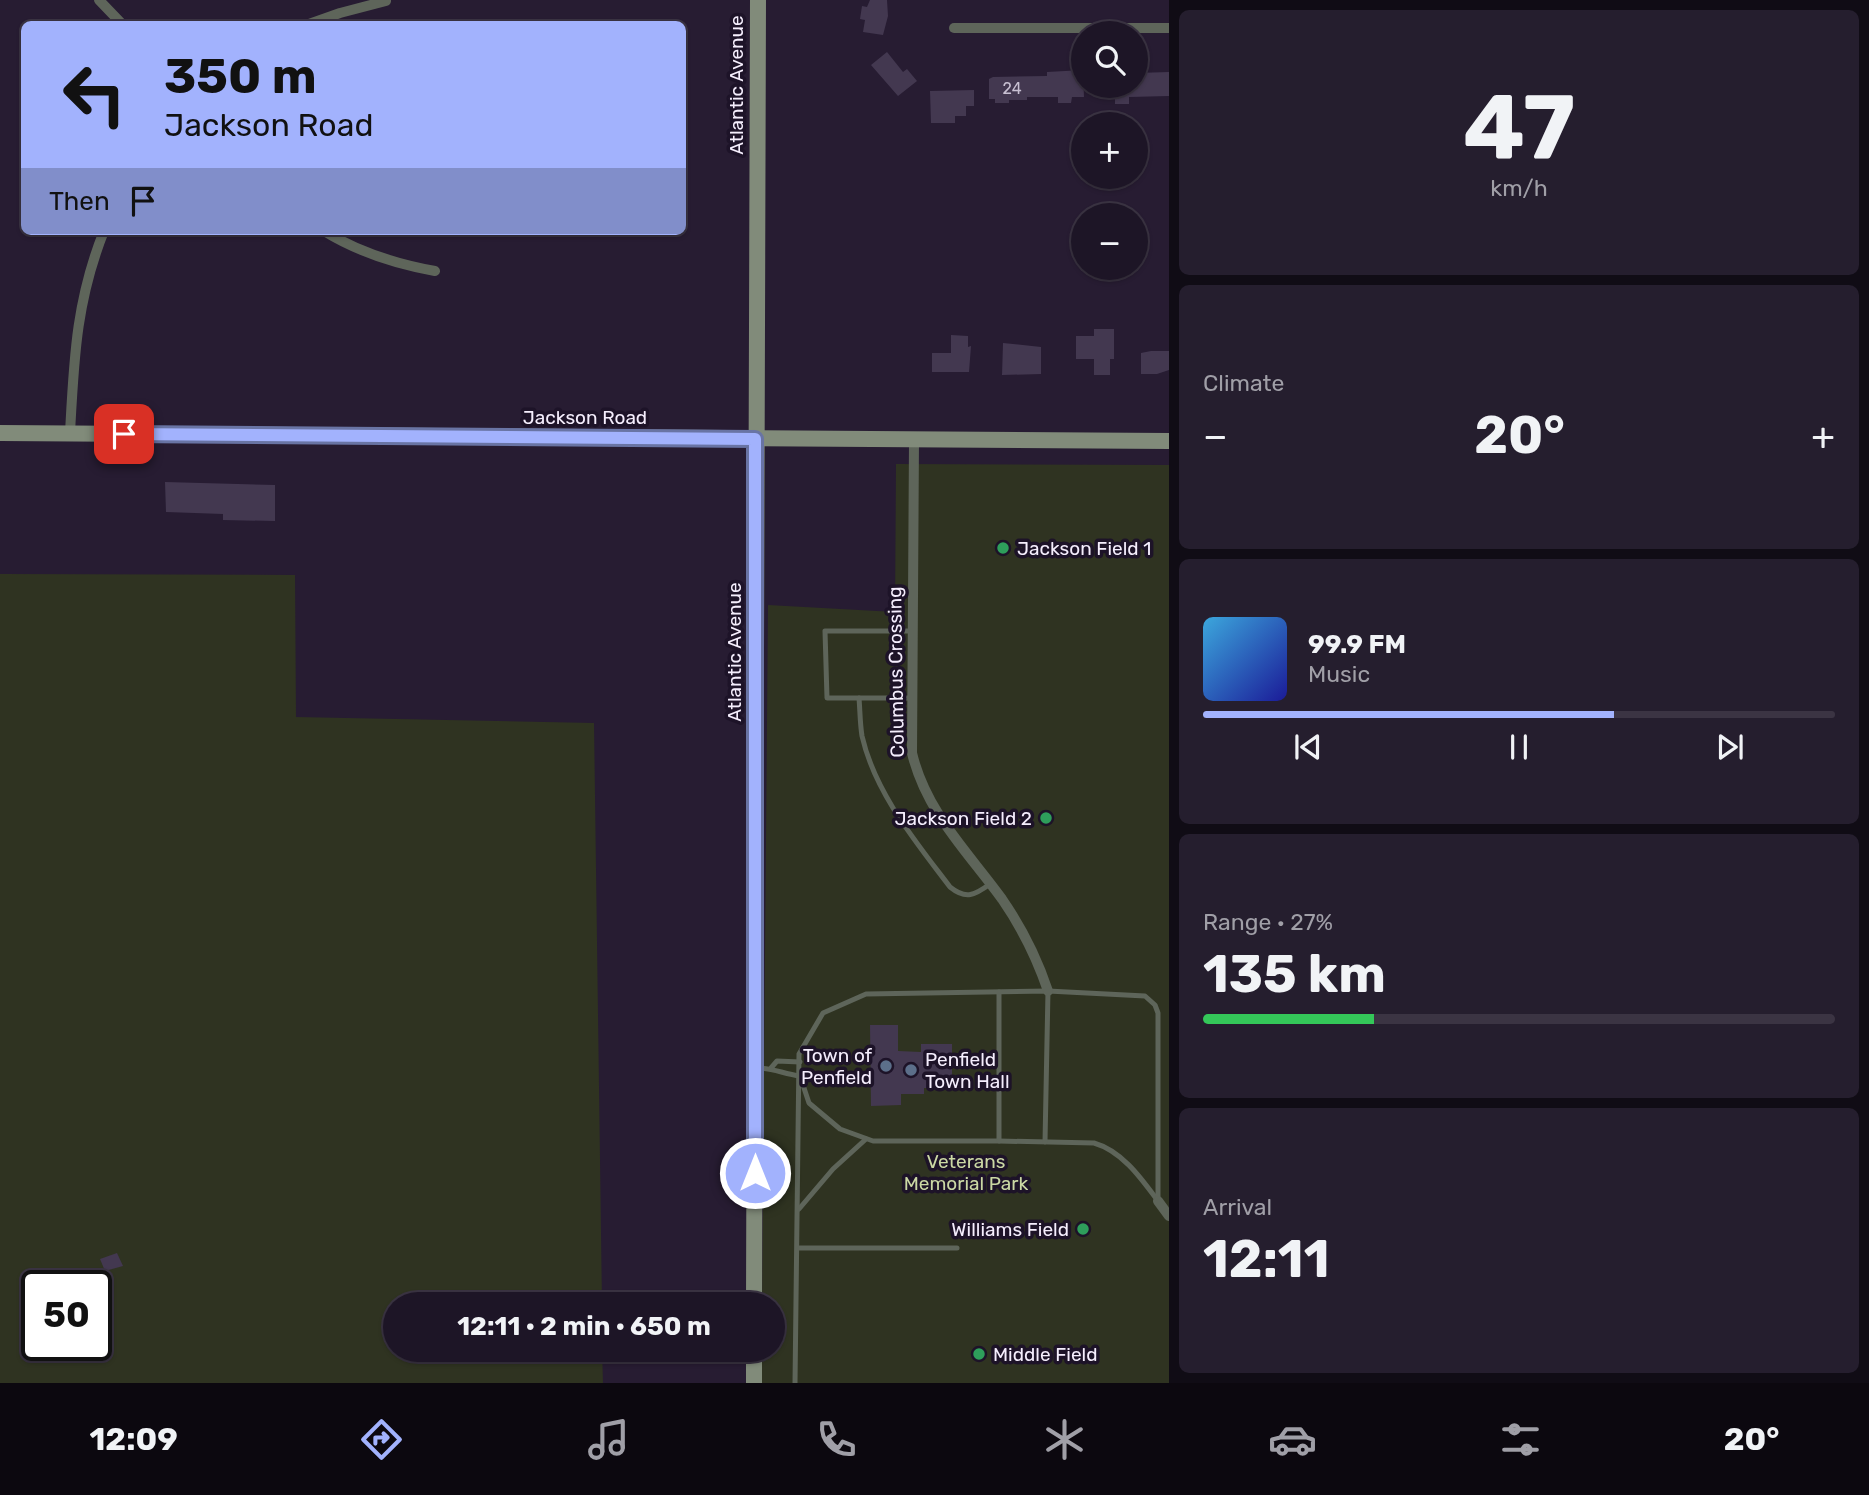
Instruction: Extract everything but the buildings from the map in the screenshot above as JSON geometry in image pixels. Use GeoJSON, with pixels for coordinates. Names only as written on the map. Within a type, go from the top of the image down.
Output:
{"type":"FeatureCollection","features":[{"type":"Feature","properties":{"kind":"main road","name":"Atlantic Avenue"},"geometry":{"type":"LineString","coordinates":[[754,1292],[763,1068],[755,439],[758,0]]}},
{"type":"Feature","properties":{"kind":"main road","name":"Jackson Road"},"geometry":{"type":"LineString","coordinates":[[0,433],[1169,441]]}},
{"type":"Feature","properties":{"kind":"main road"},"geometry":{"type":"LineString","coordinates":[[754,1362],[754,1383]]}},
{"type":"Feature","properties":{"kind":"street"},"geometry":{"type":"LineString","coordinates":[[99,0],[118,21]]}},
{"type":"Feature","properties":{"kind":"street"},"geometry":{"type":"LineString","coordinates":[[317,21],[386,1]]}},
{"type":"Feature","properties":{"kind":"street"},"geometry":{"type":"LineString","coordinates":[[954,28],[1169,28]]}},
{"type":"Feature","properties":{"kind":"street"},"geometry":{"type":"LineString","coordinates":[[70,433],[75,341],[82,293],[103,235]]}},
{"type":"Feature","properties":{"kind":"street"},"geometry":{"type":"LineString","coordinates":[[331,235],[374,255],[409,267],[435,271]]}},
{"type":"Feature","properties":{"kind":"street","name":"Columbus Crossing"},"geometry":{"type":"LineString","coordinates":[[914,441],[912,754],[928,799],[950,833],[990,884],[1036,956],[1048,991]]}},
{"type":"Feature","properties":{"kind":"street"},"geometry":{"type":"LineString","coordinates":[[1158,1201],[1169,1216]]}},
{"type":"Feature","properties":{"kind":"lane"},"geometry":{"type":"LineString","coordinates":[[911,698],[827,698],[825,631],[912,631]]}},
{"type":"Feature","properties":{"kind":"lane"},"geometry":{"type":"LineString","coordinates":[[859,698],[862,735],[873,769],[901,820],[950,887],[959,895],[969,896],[990,884]]}},
{"type":"Feature","properties":{"kind":"lane"},"geometry":{"type":"LineString","coordinates":[[1045,1142],[1048,991]]}},
{"type":"Feature","properties":{"kind":"lane"},"geometry":{"type":"LineString","coordinates":[[795,1383],[799,1054],[823,1013],[866,994],[1048,991],[1145,996],[1155,1005],[1158,1013],[1158,1201]]}},
{"type":"Feature","properties":{"kind":"lane"},"geometry":{"type":"LineString","coordinates":[[999,992],[999,1141]]}},
{"type":"Feature","properties":{"kind":"lane"},"geometry":{"type":"LineString","coordinates":[[763,1068],[777,1061],[800,1062]]}},
{"type":"Feature","properties":{"kind":"lane"},"geometry":{"type":"LineString","coordinates":[[763,1068],[780,1074],[800,1076]]}},
{"type":"Feature","properties":{"kind":"lane"},"geometry":{"type":"LineString","coordinates":[[800,1076],[809,1103],[840,1129],[866,1139],[1094,1143],[1106,1147],[1139,1176],[1158,1201]]}},
{"type":"Feature","properties":{"kind":"lane"},"geometry":{"type":"LineString","coordinates":[[799,1209],[833,1169],[866,1139]]}},
{"type":"Feature","properties":{"kind":"lane"},"geometry":{"type":"LineString","coordinates":[[798,1248],[957,1248]]}},
{"type":"Feature","properties":{"kind":"green space","name":"Veterans Memorial Park"},"geometry":{"type":"Polygon","coordinates":[[[896,464],[1169,465],[1169,1383],[762,1383],[762,1362],[785,1362],[785,1292],[762,1292],[768,605],[895,612],[896,464]]]}},
{"type":"Feature","properties":{"kind":"green space"},"geometry":{"type":"Polygon","coordinates":[[[0,574],[295,575],[296,717],[594,723],[602,1292],[383,1292],[383,1362],[602,1362],[603,1383],[0,1383],[0,574]]]}},
{"type":"Feature","properties":{"kind":"place","name":"Jackson Field 1"},"geometry":{"type":"Point","coordinates":[1003,548]}},
{"type":"Feature","properties":{"kind":"place","name":"Jackson Field 2"},"geometry":{"type":"Point","coordinates":[1046,818]}},
{"type":"Feature","properties":{"kind":"place","name":"Town of Penfield"},"geometry":{"type":"Point","coordinates":[886,1066]}},
{"type":"Feature","properties":{"kind":"place","name":"Penfield Town Hall"},"geometry":{"type":"Point","coordinates":[911,1070]}},
{"type":"Feature","properties":{"kind":"place","name":"Williams Field"},"geometry":{"type":"Point","coordinates":[1083,1229]}},
{"type":"Feature","properties":{"kind":"place","name":"Middle Field"},"geometry":{"type":"Point","coordinates":[979,1354]}},
{"type":"Feature","properties":{"kind":"route"},"geometry":{"type":"LineString","coordinates":[[124,434],[755,439],[755,1173]]}}]}
